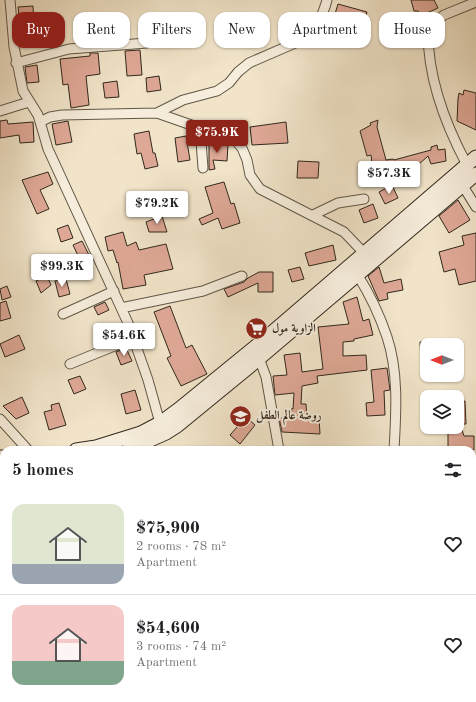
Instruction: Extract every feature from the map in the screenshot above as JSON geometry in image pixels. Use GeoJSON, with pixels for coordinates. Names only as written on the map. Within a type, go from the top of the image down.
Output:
{"type":"FeatureCollection","features":[{"type":"Feature","properties":{"kind":"main road"},"geometry":{"type":"LineString","coordinates":[[169,421],[259,358],[463,186],[473,165]]}},
{"type":"Feature","properties":{"kind":"main road"},"geometry":{"type":"LineString","coordinates":[[105,446],[143,442],[364,252],[473,165]]}},
{"type":"Feature","properties":{"kind":"street"},"geometry":{"type":"LineString","coordinates":[[10,0],[11,31],[16,63],[23,91],[40,122],[48,149],[114,291],[134,338],[148,380],[169,421]]}},
{"type":"Feature","properties":{"kind":"street"},"geometry":{"type":"LineString","coordinates":[[157,114],[183,100],[217,91],[229,83],[238,72],[249,63],[302,40],[316,26],[323,14],[327,0]]}},
{"type":"Feature","properties":{"kind":"street"},"geometry":{"type":"LineString","coordinates":[[473,165],[451,135],[437,92],[430,55],[428,28],[444,15],[476,2]]}},
{"type":"Feature","properties":{"kind":"street"},"geometry":{"type":"LineString","coordinates":[[16,63],[69,49],[138,44]]}},
{"type":"Feature","properties":{"kind":"street"},"geometry":{"type":"LineString","coordinates":[[0,111],[29,102]]}},
{"type":"Feature","properties":{"kind":"street"},"geometry":{"type":"LineString","coordinates":[[40,122],[50,117],[62,115],[157,114],[200,128],[222,127],[228,130],[242,148],[247,160],[250,175],[260,189],[313,215],[347,234],[364,252]]}},
{"type":"Feature","properties":{"kind":"street"},"geometry":{"type":"LineString","coordinates":[[200,128],[203,168]]}},
{"type":"Feature","properties":{"kind":"street"},"geometry":{"type":"LineString","coordinates":[[463,186],[476,207]]}},
{"type":"Feature","properties":{"kind":"street"},"geometry":{"type":"LineString","coordinates":[[313,215],[338,203],[364,199]]}},
{"type":"Feature","properties":{"kind":"street"},"geometry":{"type":"LineString","coordinates":[[357,274],[366,289],[387,337],[393,363],[395,390],[394,446]]}},
{"type":"Feature","properties":{"kind":"street"},"geometry":{"type":"LineString","coordinates":[[121,308],[203,291],[242,276]]}},
{"type":"Feature","properties":{"kind":"street"},"geometry":{"type":"LineString","coordinates":[[63,314],[114,291]]}},
{"type":"Feature","properties":{"kind":"street"},"geometry":{"type":"LineString","coordinates":[[70,364],[134,338]]}},
{"type":"Feature","properties":{"kind":"street"},"geometry":{"type":"LineString","coordinates":[[259,358],[266,377],[278,446]]}},
{"type":"Feature","properties":{"kind":"street"},"geometry":{"type":"LineString","coordinates":[[0,419],[24,446]]}},
{"type":"Feature","properties":{"kind":"building"},"geometry":{"type":"Polygon","coordinates":[[[411,0],[434,0],[438,8],[429,12],[414,11],[411,0]]]}},
{"type":"Feature","properties":{"kind":"building"},"geometry":{"type":"Polygon","coordinates":[[[338,4],[367,12],[336,12],[338,4]]]}},
{"type":"Feature","properties":{"kind":"building"},"geometry":{"type":"Polygon","coordinates":[[[33,6],[33,12],[19,12],[18,7],[33,6]]]}},
{"type":"Feature","properties":{"kind":"building"},"geometry":{"type":"Polygon","coordinates":[[[140,50],[142,75],[127,76],[125,51],[140,50]]]}},
{"type":"Feature","properties":{"kind":"building"},"geometry":{"type":"Polygon","coordinates":[[[90,53],[98,53],[100,74],[86,76],[89,105],[71,108],[68,84],[63,85],[60,59],[90,56],[90,53]]]}},
{"type":"Feature","properties":{"kind":"building"},"geometry":{"type":"Polygon","coordinates":[[[37,65],[39,82],[27,83],[25,67],[37,65]]]}},
{"type":"Feature","properties":{"kind":"building"},"geometry":{"type":"Polygon","coordinates":[[[159,76],[161,90],[147,92],[146,78],[159,76]]]}},
{"type":"Feature","properties":{"kind":"building"},"geometry":{"type":"Polygon","coordinates":[[[117,81],[119,97],[105,98],[103,83],[117,81]]]}},
{"type":"Feature","properties":{"kind":"building"},"geometry":{"type":"Polygon","coordinates":[[[464,90],[476,93],[476,130],[457,121],[459,93],[463,95],[464,90]]]}},
{"type":"Feature","properties":{"kind":"building"},"geometry":{"type":"Polygon","coordinates":[[[7,120],[8,124],[33,122],[34,142],[20,143],[19,135],[0,138],[0,121],[7,120]]]}},
{"type":"Feature","properties":{"kind":"building"},"geometry":{"type":"Polygon","coordinates":[[[378,120],[377,127],[386,160],[394,160],[431,150],[431,147],[437,145],[438,150],[445,149],[446,161],[431,164],[428,156],[418,165],[419,168],[406,172],[405,165],[387,174],[387,179],[374,181],[371,155],[367,156],[360,131],[371,125],[370,123],[378,120]]]}},
{"type":"Feature","properties":{"kind":"building"},"geometry":{"type":"Polygon","coordinates":[[[68,121],[72,142],[56,145],[52,124],[68,121]]]}},
{"type":"Feature","properties":{"kind":"building"},"geometry":{"type":"Polygon","coordinates":[[[286,122],[288,143],[252,145],[250,127],[286,122]]]}},
{"type":"Feature","properties":{"kind":"building"},"geometry":{"type":"Polygon","coordinates":[[[149,131],[153,153],[155,153],[158,166],[145,169],[141,153],[137,154],[134,134],[149,131]]]}},
{"type":"Feature","properties":{"kind":"building"},"geometry":{"type":"Polygon","coordinates":[[[186,136],[190,160],[178,162],[175,138],[186,136]]]}},
{"type":"Feature","properties":{"kind":"building"},"geometry":{"type":"Polygon","coordinates":[[[209,143],[228,144],[227,161],[213,160],[215,169],[209,170],[209,143]]]}},
{"type":"Feature","properties":{"kind":"building"},"geometry":{"type":"Polygon","coordinates":[[[298,161],[319,162],[318,178],[297,178],[298,161]]]}},
{"type":"Feature","properties":{"kind":"building"},"geometry":{"type":"Polygon","coordinates":[[[48,172],[53,184],[40,190],[49,209],[37,214],[22,180],[48,172]]]}},
{"type":"Feature","properties":{"kind":"building"},"geometry":{"type":"Polygon","coordinates":[[[224,182],[231,204],[234,203],[240,223],[222,229],[218,218],[202,225],[199,219],[213,213],[205,187],[224,182]]]}},
{"type":"Feature","properties":{"kind":"building"},"geometry":{"type":"Polygon","coordinates":[[[392,185],[398,198],[385,204],[379,192],[392,185]]]}},
{"type":"Feature","properties":{"kind":"building"},"geometry":{"type":"Polygon","coordinates":[[[458,200],[470,220],[449,233],[439,216],[458,200]]]}},
{"type":"Feature","properties":{"kind":"building"},"geometry":{"type":"Polygon","coordinates":[[[373,204],[378,218],[364,223],[359,210],[373,204]]]}},
{"type":"Feature","properties":{"kind":"building"},"geometry":{"type":"Polygon","coordinates":[[[162,216],[167,232],[149,232],[146,222],[162,216]]]}},
{"type":"Feature","properties":{"kind":"building"},"geometry":{"type":"Polygon","coordinates":[[[68,225],[73,238],[61,242],[57,229],[68,225]]]}},
{"type":"Feature","properties":{"kind":"building"},"geometry":{"type":"Polygon","coordinates":[[[123,232],[127,246],[136,242],[139,250],[166,244],[173,269],[144,275],[146,285],[123,289],[118,262],[117,263],[113,250],[108,251],[105,237],[123,232]]]}},
{"type":"Feature","properties":{"kind":"building"},"geometry":{"type":"Polygon","coordinates":[[[476,233],[476,281],[459,285],[455,269],[444,272],[439,252],[464,245],[462,236],[476,233]]]}},
{"type":"Feature","properties":{"kind":"building"},"geometry":{"type":"Polygon","coordinates":[[[82,241],[90,257],[81,262],[73,245],[82,241]]]}},
{"type":"Feature","properties":{"kind":"building"},"geometry":{"type":"Polygon","coordinates":[[[333,245],[336,260],[309,266],[305,253],[333,245]]]}},
{"type":"Feature","properties":{"kind":"building"},"geometry":{"type":"Polygon","coordinates":[[[300,267],[304,279],[292,282],[288,270],[300,267]]]}},
{"type":"Feature","properties":{"kind":"building"},"geometry":{"type":"Polygon","coordinates":[[[379,267],[384,283],[401,279],[403,290],[387,293],[388,299],[379,301],[368,276],[379,267]]]}},
{"type":"Feature","properties":{"kind":"building"},"geometry":{"type":"Polygon","coordinates":[[[259,272],[273,272],[273,292],[258,292],[258,283],[228,297],[224,289],[244,282],[259,272]]]}},
{"type":"Feature","properties":{"kind":"building"},"geometry":{"type":"Polygon","coordinates":[[[47,276],[51,285],[41,293],[36,281],[47,276]]]}},
{"type":"Feature","properties":{"kind":"building"},"geometry":{"type":"Polygon","coordinates":[[[66,279],[70,294],[59,297],[55,281],[66,279]]]}},
{"type":"Feature","properties":{"kind":"building"},"geometry":{"type":"Polygon","coordinates":[[[7,286],[11,297],[2,300],[0,289],[7,286]]]}},
{"type":"Feature","properties":{"kind":"building"},"geometry":{"type":"Polygon","coordinates":[[[357,297],[363,321],[369,319],[373,335],[354,339],[354,341],[343,342],[343,356],[366,355],[367,370],[317,376],[318,383],[302,386],[301,404],[306,404],[307,419],[319,418],[320,434],[282,432],[279,418],[291,418],[294,393],[275,395],[273,376],[287,375],[284,355],[300,353],[302,372],[323,369],[318,327],[349,324],[343,302],[357,297]]]}},
{"type":"Feature","properties":{"kind":"building"},"geometry":{"type":"Polygon","coordinates":[[[6,301],[11,318],[0,321],[0,303],[6,301]]]}},
{"type":"Feature","properties":{"kind":"building"},"geometry":{"type":"Polygon","coordinates":[[[105,302],[109,310],[98,315],[94,307],[105,302]]]}},
{"type":"Feature","properties":{"kind":"building"},"geometry":{"type":"Polygon","coordinates":[[[170,306],[186,348],[192,345],[207,374],[181,386],[167,358],[171,356],[154,312],[170,306]]]}},
{"type":"Feature","properties":{"kind":"building"},"geometry":{"type":"Polygon","coordinates":[[[19,335],[25,349],[5,357],[0,344],[19,335]]]}},
{"type":"Feature","properties":{"kind":"building"},"geometry":{"type":"Polygon","coordinates":[[[126,348],[132,361],[121,365],[116,352],[126,348]]]}},
{"type":"Feature","properties":{"kind":"building"},"geometry":{"type":"Polygon","coordinates":[[[387,368],[390,390],[384,391],[385,415],[367,416],[366,403],[374,402],[371,370],[387,368]]]}},
{"type":"Feature","properties":{"kind":"building"},"geometry":{"type":"Polygon","coordinates":[[[80,376],[86,389],[74,394],[68,380],[80,376]]]}},
{"type":"Feature","properties":{"kind":"building"},"geometry":{"type":"Polygon","coordinates":[[[135,390],[141,410],[126,414],[121,394],[135,390]]]}},
{"type":"Feature","properties":{"kind":"building"},"geometry":{"type":"Polygon","coordinates":[[[22,397],[29,413],[16,419],[3,406],[22,397]]]}},
{"type":"Feature","properties":{"kind":"building"},"geometry":{"type":"Polygon","coordinates":[[[465,401],[466,424],[464,424],[465,401]]]}},
{"type":"Feature","properties":{"kind":"building"},"geometry":{"type":"Polygon","coordinates":[[[59,403],[66,425],[49,430],[44,412],[52,410],[51,405],[59,403]]]}},
{"type":"Feature","properties":{"kind":"building"},"geometry":{"type":"Polygon","coordinates":[[[246,417],[255,425],[240,444],[230,435],[246,417]]]}},
{"type":"Feature","properties":{"kind":"building"},"geometry":{"type":"Polygon","coordinates":[[[448,434],[474,436],[474,446],[448,446],[448,434]]]}},
{"type":"Feature","properties":{"kind":"place","name":"الزاوية مول"},"geometry":{"type":"Point","coordinates":[257,329]}},
{"type":"Feature","properties":{"kind":"place","name":"روضة عالم الطفل"},"geometry":{"type":"Point","coordinates":[240,416]}}]}
